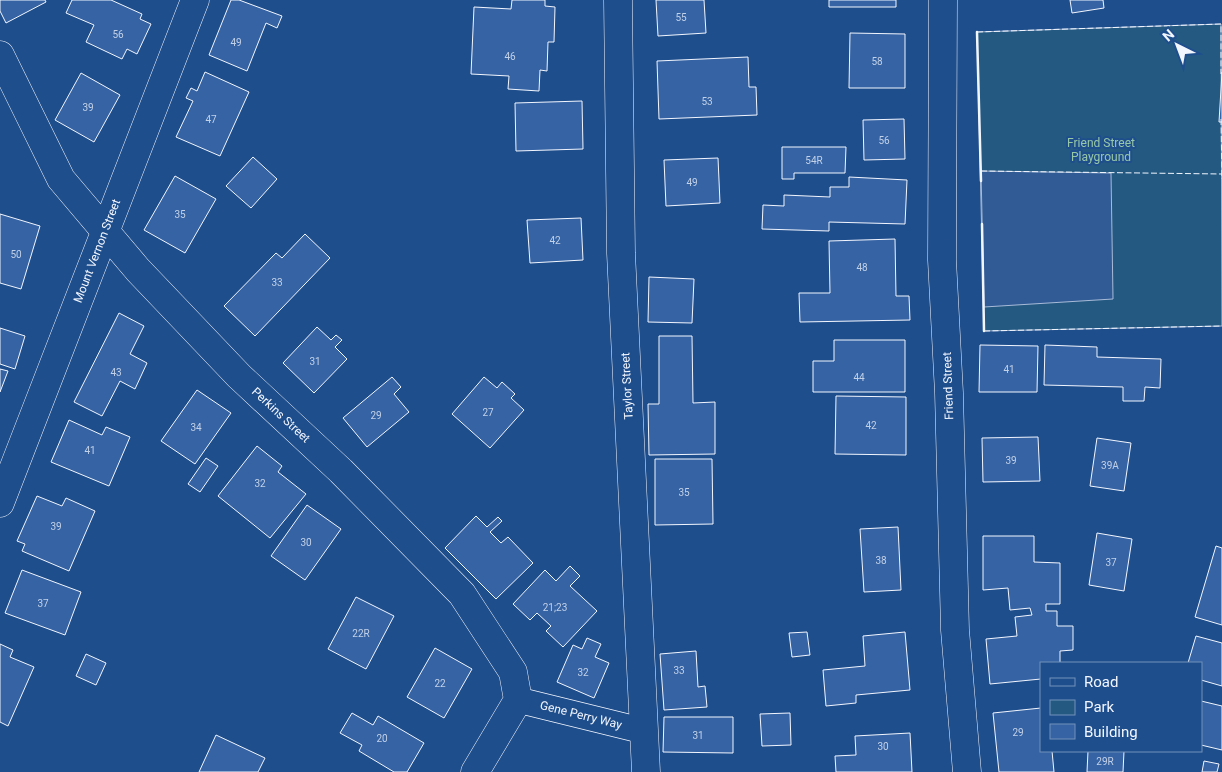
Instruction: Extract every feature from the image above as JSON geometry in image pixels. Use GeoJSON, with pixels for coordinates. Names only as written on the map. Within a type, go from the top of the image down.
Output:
{"type":"FeatureCollection","features":[{"type":"Feature","properties":{"kind":"street","name":"Mount Vernon Street"},"geometry":{"type":"LineString","coordinates":[[0,503],[195,0]]}},
{"type":"Feature","properties":{"kind":"street","name":"Taylor Street"},"geometry":{"type":"LineString","coordinates":[[618,0],[620,253],[646,772]]}},
{"type":"Feature","properties":{"kind":"street","name":"Friend Street"},"geometry":{"type":"LineString","coordinates":[[943,0],[942,260],[949,393],[955,630],[967,772]]}},
{"type":"Feature","properties":{"kind":"street","name":"Perkins Street"},"geometry":{"type":"LineString","coordinates":[[0,56],[61,179],[138,270],[239,376],[341,472],[462,594],[513,672],[518,700]]}},
{"type":"Feature","properties":{"kind":"street","name":"Gene Perry Way"},"geometry":{"type":"LineString","coordinates":[[518,700],[644,731]]}},
{"type":"Feature","properties":{"kind":"street"},"geometry":{"type":"LineString","coordinates":[[475,772],[518,700]]}},
{"type":"Feature","properties":{"kind":"green space","name":"Friend Street Playground"},"geometry":{"type":"Polygon","coordinates":[[[1221,24],[1222,326],[984,331],[977,32],[1221,24]]]}},
{"type":"Feature","properties":{"kind":"shaded area"},"geometry":{"type":"Polygon","coordinates":[[[981,171],[1111,173],[1113,299],[984,307],[981,171]]]}},
{"type":"Feature","properties":{"kind":"building"},"geometry":{"type":"Polygon","coordinates":[[[0,0],[45,0],[46,2],[6,23],[0,11],[0,0]]]}},
{"type":"Feature","properties":{"kind":"building"},"geometry":{"type":"Polygon","coordinates":[[[72,0],[111,0],[142,14],[140,19],[151,24],[137,54],[127,49],[122,59],[86,42],[94,25],[66,13],[72,0]]]}},
{"type":"Feature","properties":{"kind":"building"},"geometry":{"type":"Polygon","coordinates":[[[231,0],[239,0],[282,16],[277,28],[266,23],[247,71],[209,55],[231,0]]]}},
{"type":"Feature","properties":{"kind":"building"},"geometry":{"type":"Polygon","coordinates":[[[512,0],[545,0],[545,6],[555,7],[554,42],[548,42],[547,71],[540,70],[539,91],[508,89],[509,76],[471,74],[474,7],[511,9],[512,0]]]}},
{"type":"Feature","properties":{"kind":"building"},"geometry":{"type":"Polygon","coordinates":[[[656,0],[704,0],[706,33],[658,36],[656,0]]]}},
{"type":"Feature","properties":{"kind":"building"},"geometry":{"type":"Polygon","coordinates":[[[829,0],[896,0],[896,7],[829,7],[829,0]]]}},
{"type":"Feature","properties":{"kind":"building"},"geometry":{"type":"Polygon","coordinates":[[[1070,0],[1103,0],[1104,8],[1072,13],[1070,0]]]}},
{"type":"Feature","properties":{"kind":"building"},"geometry":{"type":"Polygon","coordinates":[[[850,33],[905,34],[905,88],[849,88],[850,33]]]}},
{"type":"Feature","properties":{"kind":"building"},"geometry":{"type":"Polygon","coordinates":[[[748,57],[749,87],[756,87],[757,115],[659,119],[657,61],[748,57]]]}},
{"type":"Feature","properties":{"kind":"building"},"geometry":{"type":"Polygon","coordinates":[[[205,72],[249,92],[220,156],[176,137],[193,101],[186,98],[191,88],[197,91],[205,72]]]}},
{"type":"Feature","properties":{"kind":"building"},"geometry":{"type":"Polygon","coordinates":[[[1222,72],[1222,122],[1219,122],[1222,72]]]}},
{"type":"Feature","properties":{"kind":"building"},"geometry":{"type":"Polygon","coordinates":[[[81,73],[120,95],[94,142],[55,120],[81,73]]]}},
{"type":"Feature","properties":{"kind":"building"},"geometry":{"type":"Polygon","coordinates":[[[582,101],[583,149],[516,151],[515,103],[582,101]]]}},
{"type":"Feature","properties":{"kind":"building"},"geometry":{"type":"Polygon","coordinates":[[[904,119],[905,159],[864,160],[863,120],[904,119]]]}},
{"type":"Feature","properties":{"kind":"building"},"geometry":{"type":"Polygon","coordinates":[[[782,147],[846,147],[845,173],[794,173],[794,179],[782,179],[782,147]]]}},
{"type":"Feature","properties":{"kind":"building"},"geometry":{"type":"Polygon","coordinates":[[[253,157],[277,179],[251,208],[226,186],[253,157]]]}},
{"type":"Feature","properties":{"kind":"building"},"geometry":{"type":"Polygon","coordinates":[[[718,158],[720,203],[666,206],[664,160],[718,158]]]}},
{"type":"Feature","properties":{"kind":"building"},"geometry":{"type":"Polygon","coordinates":[[[175,176],[216,199],[185,253],[144,230],[175,176]]]}},
{"type":"Feature","properties":{"kind":"building"},"geometry":{"type":"Polygon","coordinates":[[[849,177],[907,180],[905,224],[829,222],[829,231],[762,229],[763,205],[784,206],[784,195],[830,197],[830,187],[849,187],[849,177]]]}},
{"type":"Feature","properties":{"kind":"building"},"geometry":{"type":"Polygon","coordinates":[[[0,214],[40,226],[21,289],[0,283],[0,214]]]}},
{"type":"Feature","properties":{"kind":"building"},"geometry":{"type":"Polygon","coordinates":[[[581,218],[583,260],[530,263],[527,220],[581,218]]]}},
{"type":"Feature","properties":{"kind":"building"},"geometry":{"type":"Polygon","coordinates":[[[305,234],[330,258],[255,336],[224,306],[276,253],[282,258],[305,234]]]}},
{"type":"Feature","properties":{"kind":"building"},"geometry":{"type":"Polygon","coordinates":[[[895,239],[896,296],[909,296],[910,320],[800,322],[799,293],[830,293],[829,241],[895,239]]]}},
{"type":"Feature","properties":{"kind":"building"},"geometry":{"type":"Polygon","coordinates":[[[649,277],[694,279],[692,323],[648,322],[649,277]]]}},
{"type":"Feature","properties":{"kind":"building"},"geometry":{"type":"Polygon","coordinates":[[[119,313],[144,326],[130,354],[147,363],[135,389],[120,381],[102,416],[74,402],[119,313]]]}},
{"type":"Feature","properties":{"kind":"building"},"geometry":{"type":"Polygon","coordinates":[[[317,327],[331,340],[336,335],[342,340],[335,347],[347,359],[314,393],[283,363],[317,327]]]}},
{"type":"Feature","properties":{"kind":"building"},"geometry":{"type":"Polygon","coordinates":[[[0,328],[25,336],[15,369],[0,364],[0,328]]]}},
{"type":"Feature","properties":{"kind":"building"},"geometry":{"type":"Polygon","coordinates":[[[659,336],[692,336],[693,403],[715,402],[715,454],[649,455],[648,404],[659,404],[659,336]]]}},
{"type":"Feature","properties":{"kind":"building"},"geometry":{"type":"Polygon","coordinates":[[[834,340],[905,340],[905,392],[813,392],[813,361],[834,361],[834,340]]]}},
{"type":"Feature","properties":{"kind":"building"},"geometry":{"type":"Polygon","coordinates":[[[980,345],[1038,346],[1037,392],[979,392],[980,345]]]}},
{"type":"Feature","properties":{"kind":"building"},"geometry":{"type":"Polygon","coordinates":[[[1045,345],[1097,347],[1097,357],[1161,359],[1160,388],[1145,387],[1144,401],[1123,401],[1123,387],[1044,385],[1045,345]]]}},
{"type":"Feature","properties":{"kind":"building"},"geometry":{"type":"Polygon","coordinates":[[[0,369],[8,371],[0,392],[0,369]]]}},
{"type":"Feature","properties":{"kind":"building"},"geometry":{"type":"Polygon","coordinates":[[[392,377],[401,387],[394,394],[409,412],[367,447],[343,418],[392,377]]]}},
{"type":"Feature","properties":{"kind":"building"},"geometry":{"type":"Polygon","coordinates":[[[484,377],[497,388],[502,382],[515,394],[511,398],[524,410],[490,448],[452,414],[484,377]]]}},
{"type":"Feature","properties":{"kind":"building"},"geometry":{"type":"Polygon","coordinates":[[[197,390],[231,413],[195,464],[161,441],[197,390]]]}},
{"type":"Feature","properties":{"kind":"building"},"geometry":{"type":"Polygon","coordinates":[[[836,396],[906,397],[906,455],[835,454],[836,396]]]}},
{"type":"Feature","properties":{"kind":"building"},"geometry":{"type":"Polygon","coordinates":[[[69,420],[102,435],[106,427],[130,437],[109,486],[51,462],[69,420]]]}},
{"type":"Feature","properties":{"kind":"building"},"geometry":{"type":"Polygon","coordinates":[[[1038,437],[1040,481],[983,482],[982,438],[1038,437]]]}},
{"type":"Feature","properties":{"kind":"building"},"geometry":{"type":"Polygon","coordinates":[[[1097,438],[1131,443],[1124,491],[1090,486],[1097,438]]]}},
{"type":"Feature","properties":{"kind":"building"},"geometry":{"type":"Polygon","coordinates":[[[257,446],[282,466],[278,472],[306,494],[270,538],[218,496],[257,446]]]}},
{"type":"Feature","properties":{"kind":"building"},"geometry":{"type":"Polygon","coordinates":[[[206,458],[218,466],[200,492],[188,484],[206,458]]]}},
{"type":"Feature","properties":{"kind":"building"},"geometry":{"type":"Polygon","coordinates":[[[655,459],[712,459],[713,524],[655,525],[655,459]]]}},
{"type":"Feature","properties":{"kind":"building"},"geometry":{"type":"Polygon","coordinates":[[[37,496],[62,506],[66,498],[95,511],[69,571],[22,551],[25,544],[17,541],[37,496]]]}},
{"type":"Feature","properties":{"kind":"building"},"geometry":{"type":"Polygon","coordinates":[[[307,505],[341,529],[305,580],[271,556],[307,505]]]}},
{"type":"Feature","properties":{"kind":"building"},"geometry":{"type":"Polygon","coordinates":[[[476,516],[487,527],[498,517],[502,521],[490,532],[501,543],[508,537],[533,563],[496,599],[445,548],[476,516]]]}},
{"type":"Feature","properties":{"kind":"building"},"geometry":{"type":"Polygon","coordinates":[[[898,527],[901,590],[864,592],[860,529],[898,527]]]}},
{"type":"Feature","properties":{"kind":"building"},"geometry":{"type":"Polygon","coordinates":[[[1097,533],[1132,539],[1124,591],[1089,585],[1097,533]]]}},
{"type":"Feature","properties":{"kind":"building"},"geometry":{"type":"Polygon","coordinates":[[[983,536],[1034,536],[1034,562],[1060,563],[1060,604],[1046,604],[1046,611],[1057,611],[1057,626],[1073,626],[1073,650],[1060,651],[1060,662],[1040,662],[1040,679],[990,684],[986,639],[1017,636],[1015,617],[1032,615],[1030,608],[1010,610],[1008,588],[983,590],[983,536]]]}},
{"type":"Feature","properties":{"kind":"building"},"geometry":{"type":"Polygon","coordinates":[[[1216,546],[1222,548],[1222,625],[1195,617],[1216,546]]]}},
{"type":"Feature","properties":{"kind":"building"},"geometry":{"type":"Polygon","coordinates":[[[570,566],[580,576],[570,586],[597,611],[563,647],[546,631],[551,626],[537,613],[530,620],[513,604],[545,570],[556,581],[570,566]]]}},
{"type":"Feature","properties":{"kind":"building"},"geometry":{"type":"Polygon","coordinates":[[[22,570],[81,592],[65,635],[5,613],[22,570]]]}},
{"type":"Feature","properties":{"kind":"building"},"geometry":{"type":"Polygon","coordinates":[[[356,597],[394,616],[366,669],[328,649],[356,597]]]}},
{"type":"Feature","properties":{"kind":"building"},"geometry":{"type":"Polygon","coordinates":[[[807,632],[810,655],[792,657],[789,633],[807,632]]]}},
{"type":"Feature","properties":{"kind":"building"},"geometry":{"type":"Polygon","coordinates":[[[905,632],[910,690],[856,695],[856,703],[826,706],[823,670],[865,666],[863,636],[905,632]]]}},
{"type":"Feature","properties":{"kind":"building"},"geometry":{"type":"Polygon","coordinates":[[[1196,636],[1222,643],[1222,686],[1202,680],[1202,662],[1188,662],[1196,636]]]}},
{"type":"Feature","properties":{"kind":"building"},"geometry":{"type":"Polygon","coordinates":[[[587,638],[601,644],[595,657],[609,663],[594,698],[557,682],[573,645],[582,649],[587,638]]]}},
{"type":"Feature","properties":{"kind":"building"},"geometry":{"type":"Polygon","coordinates":[[[0,644],[13,650],[10,657],[34,667],[8,726],[0,722],[0,644]]]}},
{"type":"Feature","properties":{"kind":"building"},"geometry":{"type":"Polygon","coordinates":[[[435,648],[472,669],[444,718],[407,697],[435,648]]]}},
{"type":"Feature","properties":{"kind":"building"},"geometry":{"type":"Polygon","coordinates":[[[696,651],[698,687],[705,686],[707,707],[664,710],[660,654],[696,651]]]}},
{"type":"Feature","properties":{"kind":"building"},"geometry":{"type":"Polygon","coordinates":[[[86,654],[106,663],[96,685],[76,676],[86,654]]]}},
{"type":"Feature","properties":{"kind":"building"},"geometry":{"type":"Polygon","coordinates":[[[1202,701],[1222,706],[1222,750],[1202,745],[1202,701]]]}},
{"type":"Feature","properties":{"kind":"building"},"geometry":{"type":"Polygon","coordinates":[[[1040,708],[1040,752],[1052,752],[1054,772],[999,772],[993,713],[1040,708]]]}},
{"type":"Feature","properties":{"kind":"building"},"geometry":{"type":"Polygon","coordinates":[[[352,713],[373,725],[378,716],[424,743],[407,772],[394,772],[359,751],[362,745],[340,733],[352,713]]]}},
{"type":"Feature","properties":{"kind":"building"},"geometry":{"type":"Polygon","coordinates":[[[790,713],[791,745],[762,746],[760,714],[790,713]]]}},
{"type":"Feature","properties":{"kind":"building"},"geometry":{"type":"Polygon","coordinates":[[[664,717],[733,717],[733,753],[663,752],[664,717]]]}},
{"type":"Feature","properties":{"kind":"building"},"geometry":{"type":"Polygon","coordinates":[[[910,733],[912,772],[836,772],[835,756],[856,755],[855,736],[910,733]]]}},
{"type":"Feature","properties":{"kind":"building"},"geometry":{"type":"Polygon","coordinates":[[[216,735],[265,758],[258,772],[199,772],[216,735]]]}},
{"type":"Feature","properties":{"kind":"building"},"geometry":{"type":"Polygon","coordinates":[[[1088,752],[1124,752],[1123,772],[1087,772],[1088,752]]]}},
{"type":"Feature","properties":{"kind":"building"},"geometry":{"type":"Polygon","coordinates":[[[1204,761],[1219,764],[1217,772],[1202,772],[1204,761]]]}},
{"type":"Feature","properties":{"kind":"fence"},"geometry":{"type":"LineString","coordinates":[[977,32],[1221,24],[1221,74]]}},
{"type":"Feature","properties":{"kind":"fence"},"geometry":{"type":"LineString","coordinates":[[1221,119],[1222,179]]}},
{"type":"Feature","properties":{"kind":"fence"},"geometry":{"type":"LineString","coordinates":[[981,171],[1222,174]]}},
{"type":"Feature","properties":{"kind":"fence"},"geometry":{"type":"LineString","coordinates":[[984,331],[1222,326]]}},
{"type":"Feature","properties":{"kind":"wall"},"geometry":{"type":"LineString","coordinates":[[977,32],[981,181]]}},
{"type":"Feature","properties":{"kind":"wall"},"geometry":{"type":"LineString","coordinates":[[982,224],[984,331]]}}]}
